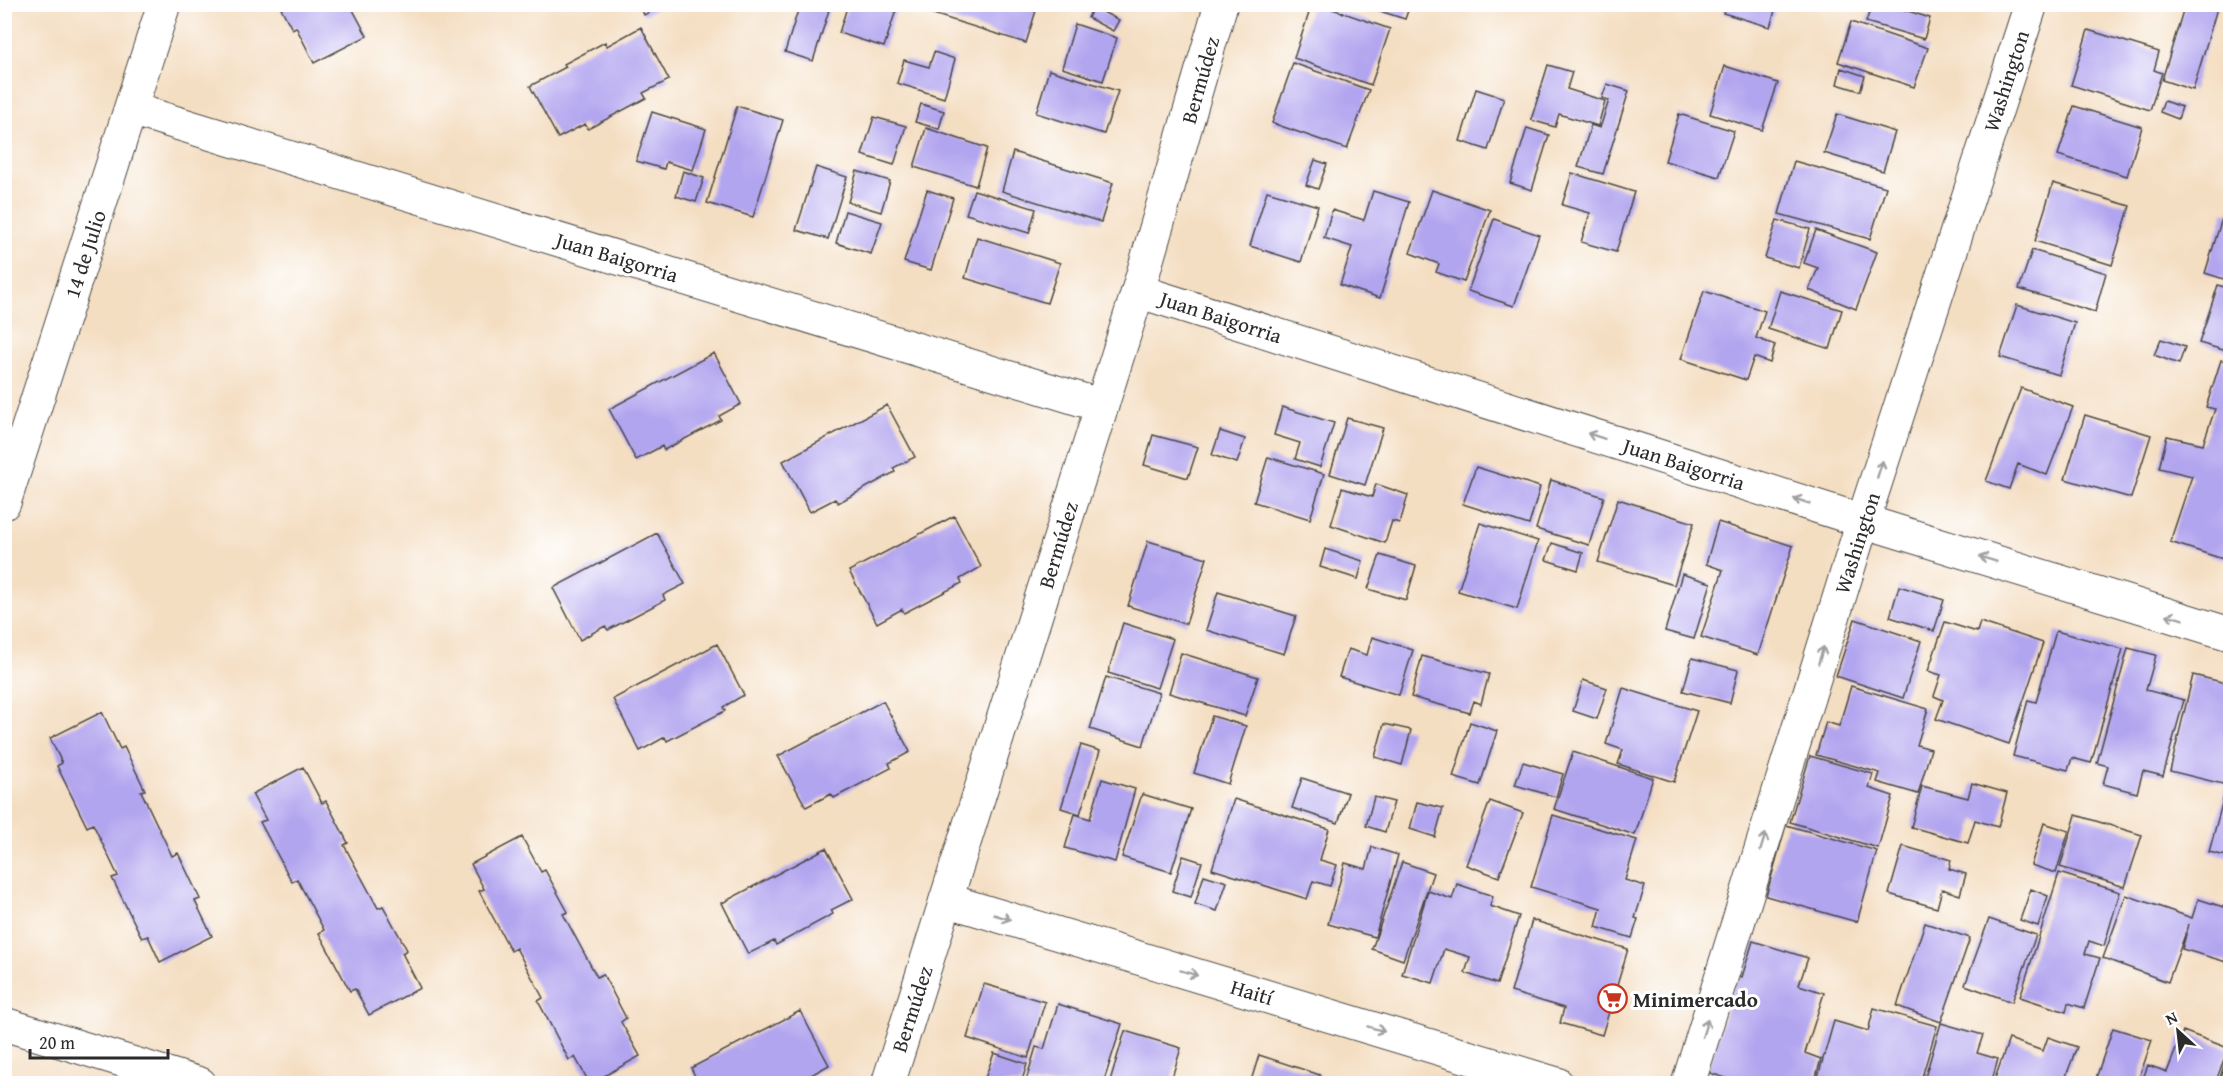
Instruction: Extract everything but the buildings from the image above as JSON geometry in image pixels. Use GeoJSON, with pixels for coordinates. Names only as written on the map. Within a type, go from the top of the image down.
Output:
{"type":"FeatureCollection","features":[{"type":"Feature","properties":{"kind":"street","name":"14 de Julio"},"geometry":{"type":"LineString","coordinates":[[4,503],[164,4]]}},
{"type":"Feature","properties":{"kind":"street","name":"Bermúdez"},"geometry":{"type":"LineString","coordinates":[[888,1083],[1138,291],[1221,4]]}},
{"type":"Feature","properties":{"kind":"street","name":"Washington"},"geometry":{"type":"LineString","coordinates":[[1688,1083],[1863,521],[2031,4]]}},
{"type":"Feature","properties":{"kind":"street","name":"Juan Baigorria"},"geometry":{"type":"LineString","coordinates":[[131,109],[1102,405]]}},
{"type":"Feature","properties":{"kind":"street","name":"Juan Baigorria"},"geometry":{"type":"LineString","coordinates":[[1138,291],[1863,521],[2230,634]]}},
{"type":"Feature","properties":{"kind":"street","name":"Haití"},"geometry":{"type":"LineString","coordinates":[[946,900],[1557,1083]]}},
{"type":"Feature","properties":{"kind":"street"},"geometry":{"type":"LineString","coordinates":[[4,1024],[200,1083]]}},
{"type":"Feature","properties":{"kind":"place","name":"Minimercado"},"geometry":{"type":"Point","coordinates":[1612,999]}}]}
